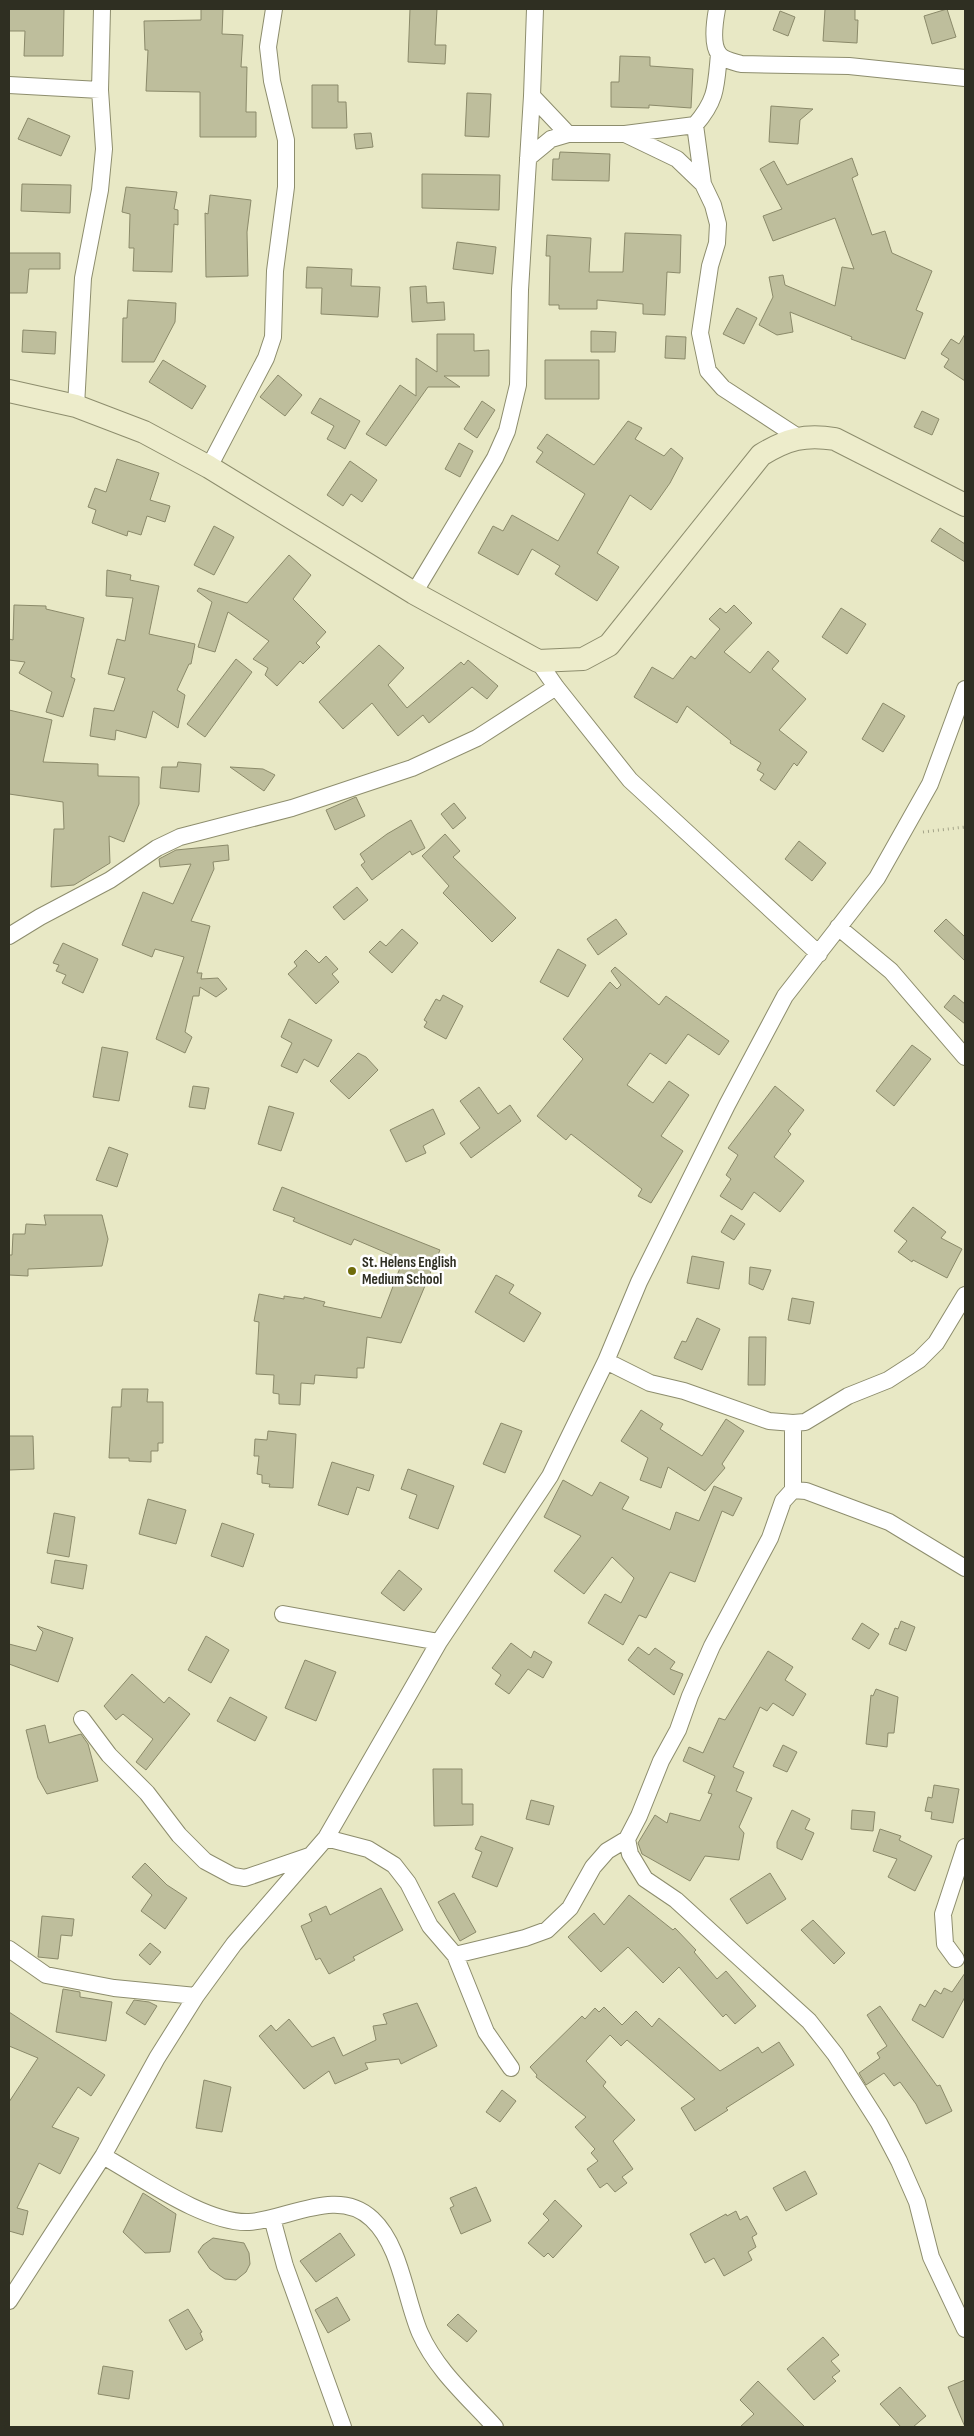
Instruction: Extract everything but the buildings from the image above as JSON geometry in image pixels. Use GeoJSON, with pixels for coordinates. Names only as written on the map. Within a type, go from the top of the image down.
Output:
{"type":"FeatureCollection","features":[{"type":"Feature","properties":{"kind":"main road"},"geometry":{"type":"LineString","coordinates":[[9,391],[76,406],[144,432],[209,467],[414,593],[538,661],[583,659],[609,645],[761,455],[777,445],[798,438],[816,436],[835,439],[965,505]]}},
{"type":"Feature","properties":{"kind":"street"},"geometry":{"type":"LineString","coordinates":[[76,406],[83,278],[100,190],[104,149],[100,90],[102,9]]}},
{"type":"Feature","properties":{"kind":"street"},"geometry":{"type":"LineString","coordinates":[[209,467],[266,358],[272,337],[275,270],[286,188],[286,140],[272,82],[268,47],[274,9]]}},
{"type":"Feature","properties":{"kind":"street"},"geometry":{"type":"LineString","coordinates":[[414,593],[495,458],[507,431],[518,385],[520,290],[532,96],[535,9]]}},
{"type":"Feature","properties":{"kind":"street"},"geometry":{"type":"LineString","coordinates":[[528,158],[551,139],[568,134],[625,134],[695,125],[709,108],[716,87],[719,54],[715,44],[717,9]]}},
{"type":"Feature","properties":{"kind":"street"},"geometry":{"type":"LineString","coordinates":[[719,54],[742,64],[849,66],[965,78]]}},
{"type":"Feature","properties":{"kind":"street"},"geometry":{"type":"LineString","coordinates":[[9,85],[100,90]]}},
{"type":"Feature","properties":{"kind":"street"},"geometry":{"type":"LineString","coordinates":[[532,96],[568,134]]}},
{"type":"Feature","properties":{"kind":"street"},"geometry":{"type":"LineString","coordinates":[[695,125],[703,184],[713,205],[718,224],[717,243],[710,266],[700,333],[708,371],[723,388],[798,438]]}},
{"type":"Feature","properties":{"kind":"street"},"geometry":{"type":"LineString","coordinates":[[625,134],[677,159],[703,184]]}},
{"type":"Feature","properties":{"kind":"street"},"geometry":{"type":"LineString","coordinates":[[538,661],[556,687],[630,780],[819,954]]}},
{"type":"Feature","properties":{"kind":"street"},"geometry":{"type":"LineString","coordinates":[[9,936],[40,916],[110,880],[134,862],[172,841],[292,808],[412,768],[477,738],[556,687]]}},
{"type":"Feature","properties":{"kind":"street"},"geometry":{"type":"LineString","coordinates":[[9,2301],[103,2156],[157,2058],[196,1996],[234,1944],[326,1838],[439,1642],[550,1476],[606,1361],[639,1282],[785,996],[877,878],[930,784],[965,689]]}},
{"type":"Feature","properties":{"kind":"street"},"geometry":{"type":"LineString","coordinates":[[838,927],[891,971],[965,1057]]}},
{"type":"Feature","properties":{"kind":"street"},"geometry":{"type":"LineString","coordinates":[[606,1361],[650,1383],[684,1391],[769,1420],[793,1424],[805,1422],[848,1396],[888,1380],[919,1360],[936,1343],[965,1295]]}},
{"type":"Feature","properties":{"kind":"street"},"geometry":{"type":"LineString","coordinates":[[455,1955],[525,1938],[547,1930],[570,1908],[593,1867],[607,1851],[627,1839],[639,1816],[661,1761],[678,1730],[690,1696],[712,1646],[770,1538],[783,1500],[793,1490],[793,1424]]}},
{"type":"Feature","properties":{"kind":"street"},"geometry":{"type":"LineString","coordinates":[[793,1490],[806,1491],[889,1522],[965,1568]]}},
{"type":"Feature","properties":{"kind":"street"},"geometry":{"type":"LineString","coordinates":[[283,1614],[439,1642]]}},
{"type":"Feature","properties":{"kind":"street"},"geometry":{"type":"LineString","coordinates":[[82,1720],[109,1755],[147,1793],[179,1836],[206,1861],[233,1876],[245,1878],[311,1856]]}},
{"type":"Feature","properties":{"kind":"street"},"geometry":{"type":"LineString","coordinates":[[326,1838],[368,1849],[394,1865],[408,1883],[430,1926],[455,1955],[486,2032],[511,2068]]}},
{"type":"Feature","properties":{"kind":"street"},"geometry":{"type":"LineString","coordinates":[[627,1839],[630,1854],[645,1878],[676,1900],[809,2021],[835,2054],[879,2123],[899,2161],[917,2202],[931,2257],[965,2330]]}},
{"type":"Feature","properties":{"kind":"street"},"geometry":{"type":"LineString","coordinates":[[956,1959],[945,1944],[944,1914],[965,1847]]}},
{"type":"Feature","properties":{"kind":"street"},"geometry":{"type":"LineString","coordinates":[[9,1949],[46,1975],[114,1988],[196,1996]]}},
{"type":"Feature","properties":{"kind":"street"},"geometry":{"type":"LineString","coordinates":[[103,2156],[207,2214],[227,2221],[249,2222],[272,2218],[303,2208],[330,2206],[354,2207],[372,2219],[389,2243],[403,2279],[411,2310],[420,2334],[436,2362],[495,2427]]}},
{"type":"Feature","properties":{"kind":"street"},"geometry":{"type":"LineString","coordinates":[[272,2218],[285,2266],[343,2427]]}},
{"type":"Feature","properties":{"kind":"path"},"geometry":{"type":"LineString","coordinates":[[900,835],[965,827]]}},
{"type":"Feature","properties":{"kind":"place","name":"St. Helens English Medium School"},"geometry":{"type":"Point","coordinates":[352,1271]}}]}
